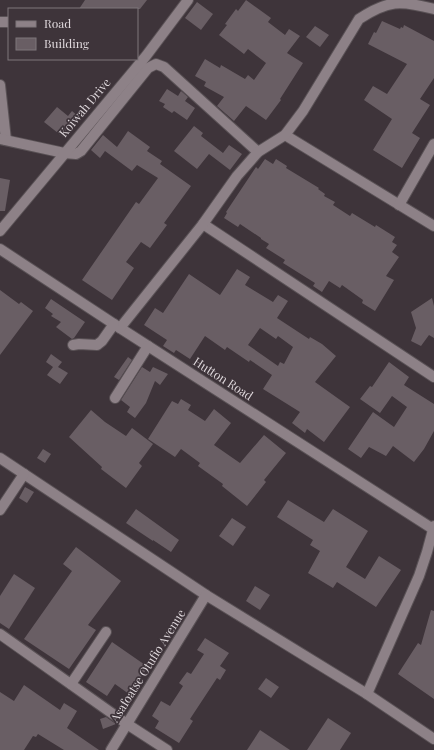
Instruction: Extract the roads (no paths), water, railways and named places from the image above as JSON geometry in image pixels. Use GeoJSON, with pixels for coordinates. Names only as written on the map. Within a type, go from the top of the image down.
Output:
{"type":"FeatureCollection","features":[{"type":"Feature","properties":{"kind":"street","name":"Koiwah Drive"},"geometry":{"type":"LineString","coordinates":[[141,54],[188,0]]}},
{"type":"Feature","properties":{"kind":"street"},"geometry":{"type":"LineString","coordinates":[[73,345],[97,345],[102,342],[203,224],[237,176],[258,152],[285,135],[303,111],[359,19],[372,8],[384,2],[391,1],[408,2],[434,9]]}},
{"type":"Feature","properties":{"kind":"street","name":"Koiwah Drive"},"geometry":{"type":"LineString","coordinates":[[0,231],[100,111],[137,60]]}},
{"type":"Feature","properties":{"kind":"street"},"geometry":{"type":"LineString","coordinates":[[0,85],[3,139],[64,153],[76,154],[81,151],[148,68],[156,64],[164,67],[258,152]]}},
{"type":"Feature","properties":{"kind":"street"},"geometry":{"type":"LineString","coordinates":[[100,111],[109,116]]}},
{"type":"Feature","properties":{"kind":"street"},"geometry":{"type":"LineString","coordinates":[[285,135],[434,226]]}},
{"type":"Feature","properties":{"kind":"street"},"geometry":{"type":"LineString","coordinates":[[399,205],[434,144]]}},
{"type":"Feature","properties":{"kind":"street"},"geometry":{"type":"LineString","coordinates":[[203,224],[434,377]]}},
{"type":"Feature","properties":{"kind":"street","name":"Hutton Road"},"geometry":{"type":"LineString","coordinates":[[0,249],[148,346],[434,527]]}},
{"type":"Feature","properties":{"kind":"street"},"geometry":{"type":"LineString","coordinates":[[115,398],[148,346]]}},
{"type":"Feature","properties":{"kind":"street"},"geometry":{"type":"LineString","coordinates":[[0,458],[206,595],[367,694],[434,738]]}},
{"type":"Feature","properties":{"kind":"street"},"geometry":{"type":"LineString","coordinates":[[0,510],[24,474]]}},
{"type":"Feature","properties":{"kind":"street"},"geometry":{"type":"LineString","coordinates":[[367,694],[419,576],[434,527]]}},
{"type":"Feature","properties":{"kind":"street","name":"Asafoatse Otufio Avenue"},"geometry":{"type":"LineString","coordinates":[[111,750],[206,595]]}},
{"type":"Feature","properties":{"kind":"street"},"geometry":{"type":"LineString","coordinates":[[71,684],[106,632]]}},
{"type":"Feature","properties":{"kind":"street"},"geometry":{"type":"LineString","coordinates":[[0,634],[127,724],[167,750]]}}]}
